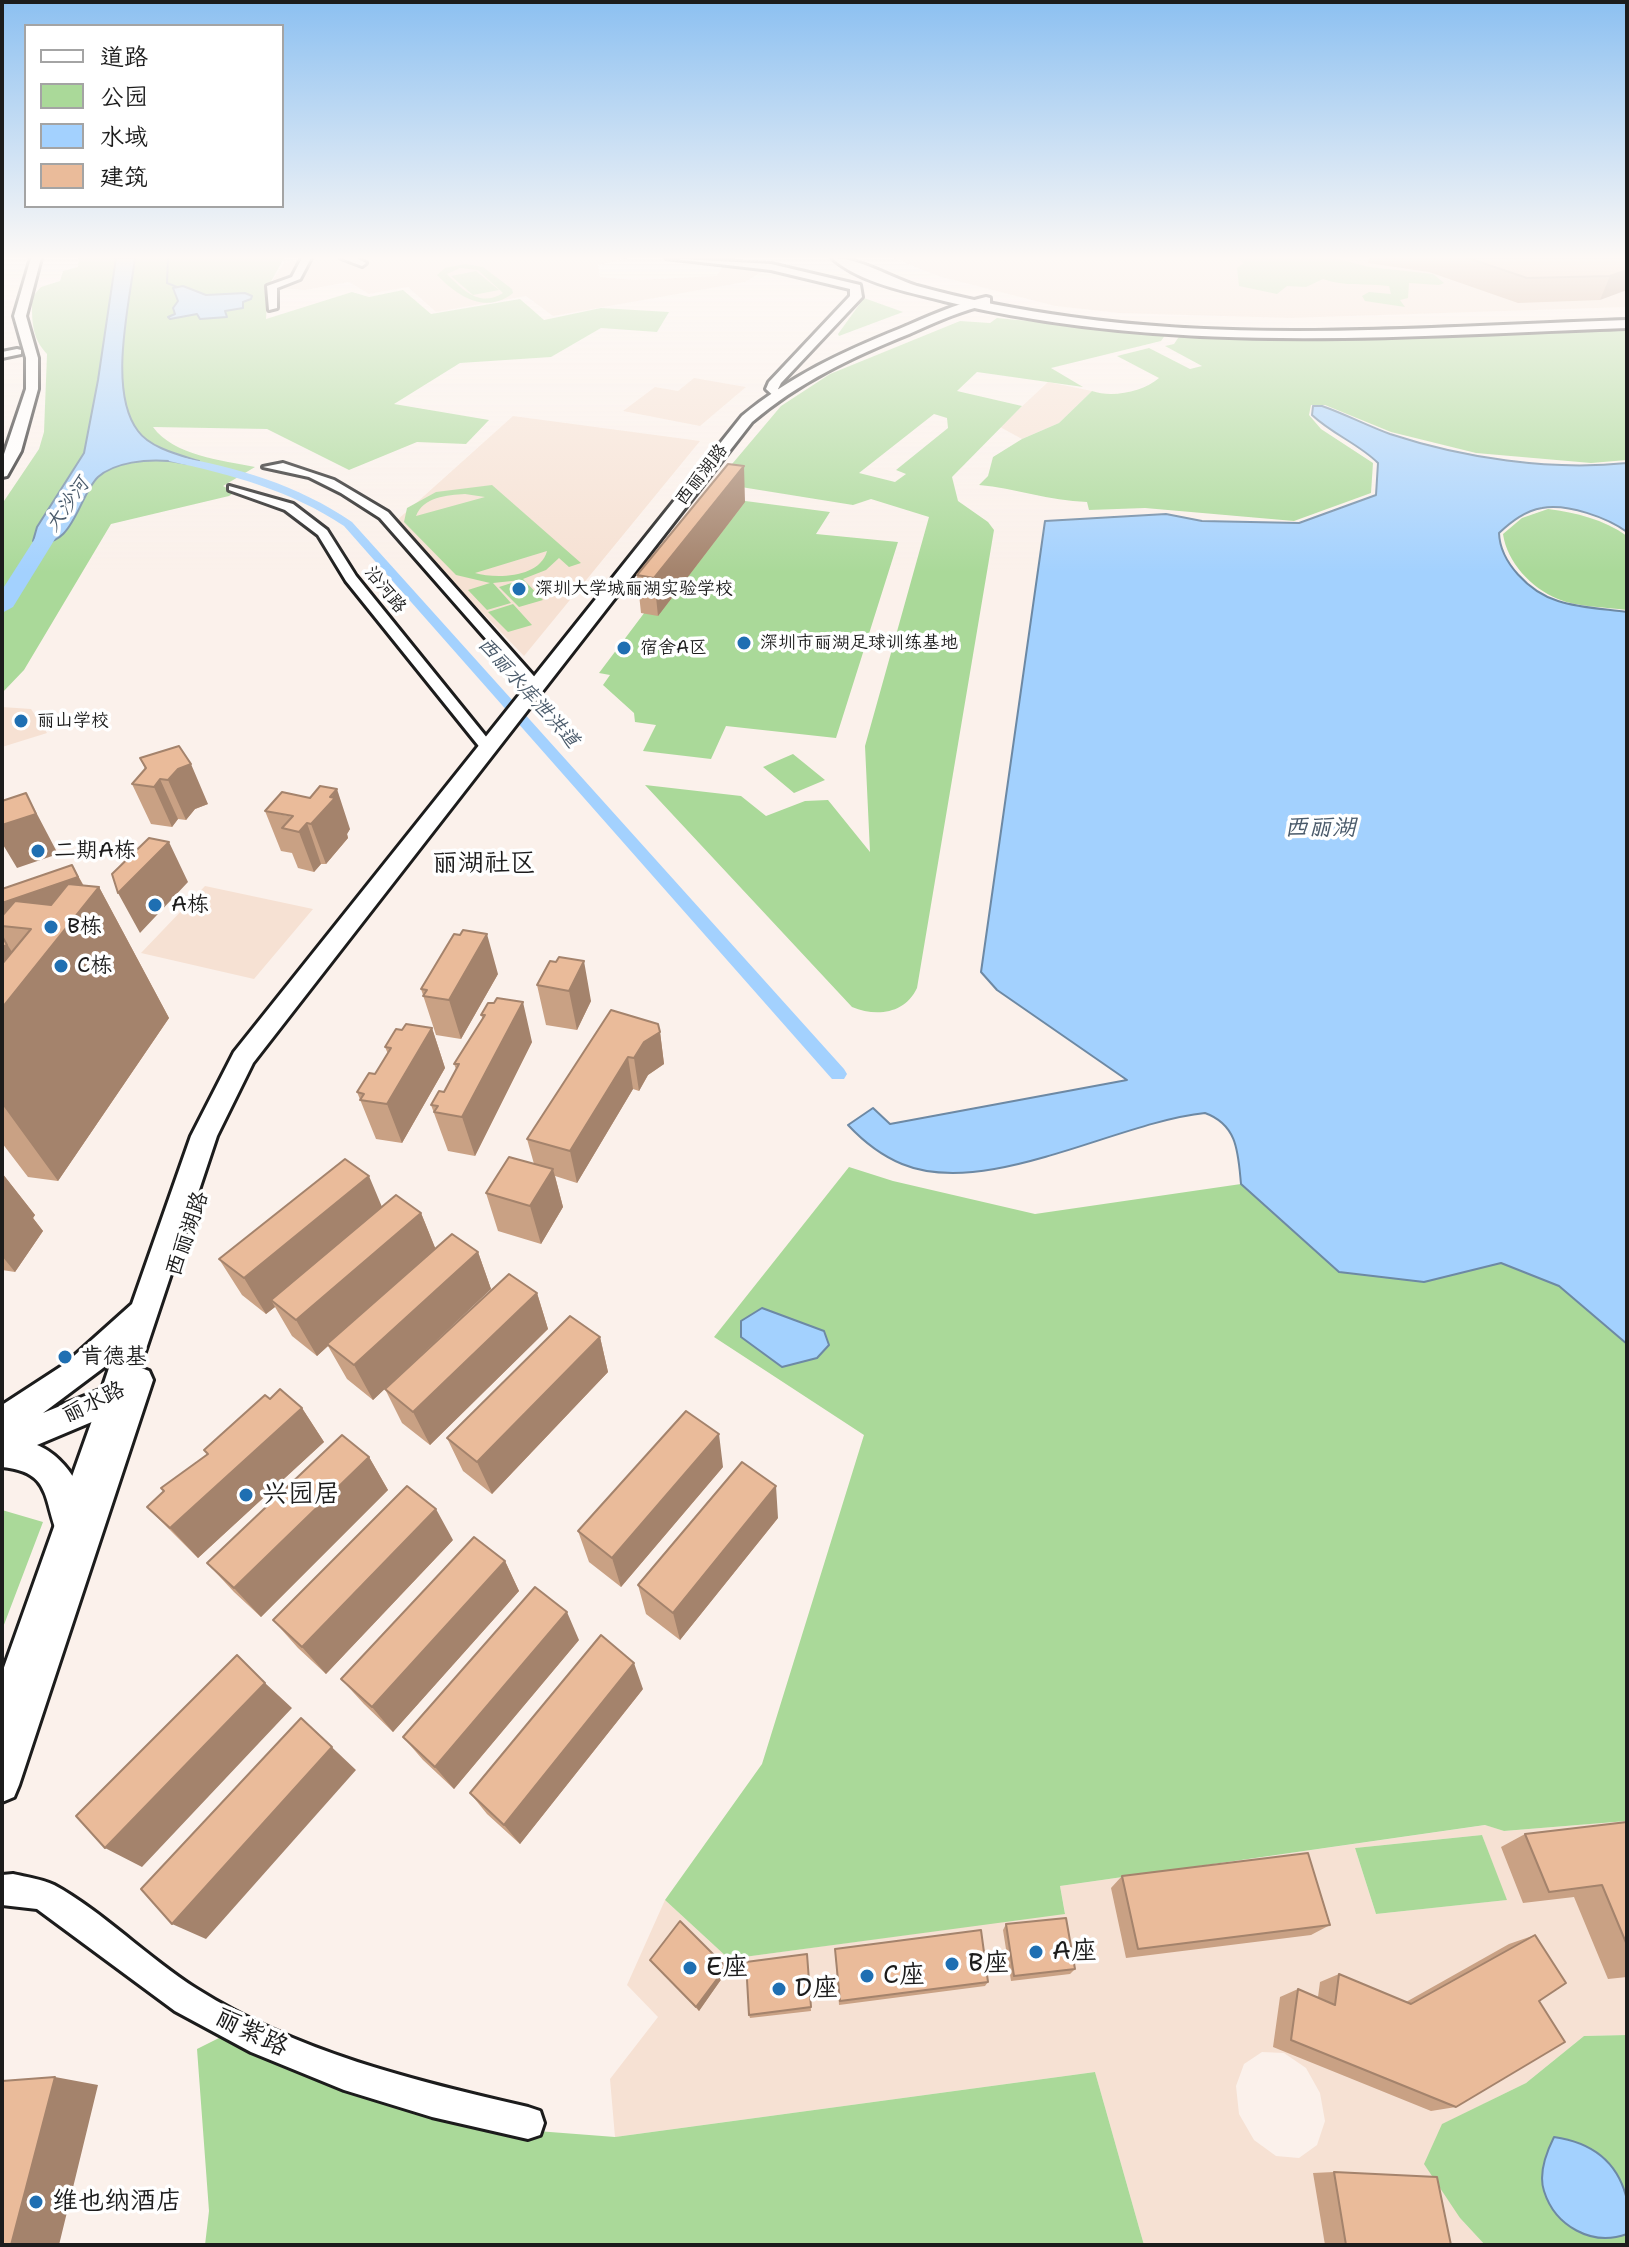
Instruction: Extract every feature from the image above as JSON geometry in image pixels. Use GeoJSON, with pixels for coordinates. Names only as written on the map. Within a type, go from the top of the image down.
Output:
{"type":"FeatureCollection","features":[{"type":"Feature","properties":{"kind":"main road","name":"西丽湖路"},"geometry":{"type":"LineString","coordinates":[[522,712],[535,686],[747,419],[776,394],[830,363]]}},
{"type":"Feature","properties":{"kind":"main road","name":"西丽湖路"},"geometry":{"type":"LineString","coordinates":[[522,712],[767,411],[801,384],[842,363]]}},
{"type":"Feature","properties":{"kind":"main road"},"geometry":{"type":"LineString","coordinates":[[494,748],[522,712]]}},
{"type":"Feature","properties":{"kind":"main road","name":"西丽湖路"},"geometry":{"type":"LineString","coordinates":[[125,1384],[145,1306],[204,1136],[243,1058],[494,748]]}},
{"type":"Feature","properties":{"kind":"main road","name":"西丽湖路"},"geometry":{"type":"LineString","coordinates":[[125,1384],[240,1097],[283,1028],[494,748]]}},
{"type":"Feature","properties":{"kind":"main road"},"geometry":{"type":"LineString","coordinates":[[2,1423],[74,1376],[123,1333],[145,1306]]}},
{"type":"Feature","properties":{"kind":"main road","name":"丽水路"},"geometry":{"type":"LineString","coordinates":[[2,1423],[125,1384]]}},
{"type":"Feature","properties":{"kind":"main road","name":"丽水路"},"geometry":{"type":"LineString","coordinates":[[2,1445],[125,1384]]}},
{"type":"Feature","properties":{"kind":"main road"},"geometry":{"type":"LineString","coordinates":[[2,1452],[24,1455],[41,1463],[59,1479],[67,1496],[70,1524]]}},
{"type":"Feature","properties":{"kind":"street"},"geometry":{"type":"LineString","coordinates":[[2,447],[18,387],[17,363]]}},
{"type":"Feature","properties":{"kind":"street"},"geometry":{"type":"LineString","coordinates":[[3,468],[27,412],[33,382],[32,363]]}},
{"type":"Feature","properties":{"kind":"street"},"geometry":{"type":"LineString","coordinates":[[776,394],[772,389],[775,382],[793,363]]}},
{"type":"Feature","properties":{"kind":"street"},"geometry":{"type":"LineString","coordinates":[[269,467],[317,477],[356,494],[384,515],[535,686]]}},
{"type":"Feature","properties":{"kind":"street","name":"沿河路"},"geometry":{"type":"LineString","coordinates":[[233,488],[279,502],[298,512],[323,533],[351,578],[494,748]]}},
{"type":"Feature","properties":{"kind":"street","name":"西丽湖路"},"geometry":{"type":"LineString","coordinates":[[2,1720],[70,1524],[125,1384]]}},
{"type":"Feature","properties":{"kind":"street","name":"西丽湖路"},"geometry":{"type":"LineString","coordinates":[[2,1785],[125,1384]]}},
{"type":"Feature","properties":{"kind":"street","name":"丽紫路"},"geometry":{"type":"LineString","coordinates":[[2,1890],[13,1889],[44,1896],[186,2000],[262,2041],[344,2074],[432,2101],[528,2123]]}},
{"type":"Feature","properties":{"kind":"shaded area"},"geometry":{"type":"Polygon","coordinates":[[[694,378],[746,387],[700,426],[623,411],[655,387],[678,391],[694,378]]]}},
{"type":"Feature","properties":{"kind":"shaded area"},"geometry":{"type":"Polygon","coordinates":[[[1048,382],[1092,391],[1059,423],[1022,439],[1000,427],[1048,382]]]}},
{"type":"Feature","properties":{"kind":"shaded area","name":"深圳大学城丽湖实验学校"},"geometry":{"type":"Polygon","coordinates":[[[513,416],[700,441],[524,656],[395,522],[513,416]]]}},
{"type":"Feature","properties":{"kind":"shaded area","name":"丽山学校"},"geometry":{"type":"Polygon","coordinates":[[[2,707],[31,709],[47,733],[2,747],[2,707]]]}},
{"type":"Feature","properties":{"kind":"shaded area"},"geometry":{"type":"Polygon","coordinates":[[[205,886],[313,909],[254,979],[141,953],[205,886]]]}},
{"type":"Feature","properties":{"kind":"shaded area"},"geometry":{"type":"Polygon","coordinates":[[[1627,1821],[1627,2035],[1584,2036],[1526,2083],[1443,2124],[1460,2218],[1485,2245],[1144,2245],[1095,2072],[615,2137],[610,2079],[658,2017],[627,1985],[665,1900],[729,1959],[1065,1913],[1060,1886],[1486,1825],[1504,1831],[1627,1821]],[[1482,1835],[1355,1848],[1376,1914],[1506,1900],[1482,1835]],[[1262,2052],[1244,2064],[1236,2086],[1239,2114],[1254,2140],[1276,2156],[1299,2158],[1317,2145],[1325,2121],[1320,2093],[1306,2068],[1284,2053],[1262,2052]]]}},
{"type":"Feature","properties":{"kind":"green space"},"geometry":{"type":"Polygon","coordinates":[[[47,363],[462,363],[394,404],[489,420],[466,444],[417,442],[349,470],[267,429],[153,427],[162,437],[186,451],[255,467],[223,486],[235,492],[229,496],[111,524],[24,670],[2,693],[2,504],[39,449],[44,432],[47,363]]]}},
{"type":"Feature","properties":{"kind":"green space"},"geometry":{"type":"Polygon","coordinates":[[[857,363],[1072,363],[1051,368],[1083,387],[977,372],[957,391],[1022,406],[952,477],[958,501],[988,522],[994,530],[917,988],[905,1003],[880,1012],[852,1007],[645,785],[741,796],[766,816],[805,801],[828,800],[870,852],[865,746],[929,517],[871,499],[853,505],[716,483],[781,406],[830,374],[857,363]],[[934,414],[859,473],[895,482],[906,474],[896,470],[948,428],[947,418],[934,414]]]}},
{"type":"Feature","properties":{"kind":"green space"},"geometry":{"type":"Polygon","coordinates":[[[1130,363],[1178,363],[1190,369],[1202,366],[1196,363],[1627,363],[1627,460],[1591,463],[1476,453],[1391,432],[1325,405],[1311,405],[1309,415],[1321,429],[1373,463],[1371,493],[1294,521],[1145,508],[1089,510],[1087,502],[979,485],[988,476],[993,457],[1022,439],[1059,423],[1092,391],[1109,394],[1127,392],[1145,387],[1159,378],[1130,363]]]}},
{"type":"Feature","properties":{"kind":"green space"},"geometry":{"type":"Polygon","coordinates":[[[492,485],[581,563],[569,567],[559,558],[546,570],[523,579],[543,600],[519,607],[499,587],[521,580],[493,583],[511,603],[487,610],[468,590],[490,583],[456,575],[404,522],[407,508],[436,492],[492,485]],[[465,494],[430,501],[416,516],[485,497],[465,494]],[[547,551],[475,573],[505,576],[527,571],[543,560],[547,551]]]}},
{"type":"Feature","properties":{"kind":"green space","name":"深圳市丽湖足球训练基地"},"geometry":{"type":"Polygon","coordinates":[[[730,499],[830,512],[816,534],[898,542],[836,738],[726,726],[711,759],[643,751],[656,725],[635,722],[634,713],[603,685],[610,675],[599,673],[730,499]]]}},
{"type":"Feature","properties":{"kind":"green space"},"geometry":{"type":"Polygon","coordinates":[[[1548,509],[1589,518],[1627,536],[1627,610],[1566,602],[1548,594],[1522,573],[1509,554],[1503,534],[1522,518],[1548,509]]]}},
{"type":"Feature","properties":{"kind":"green space"},"geometry":{"type":"Polygon","coordinates":[[[513,604],[532,625],[508,632],[488,612],[513,604]]]}},
{"type":"Feature","properties":{"kind":"green space"},"geometry":{"type":"Polygon","coordinates":[[[793,754],[825,780],[794,793],[763,767],[793,754]]]}},
{"type":"Feature","properties":{"kind":"green space"},"geometry":{"type":"Polygon","coordinates":[[[849,1167],[893,1181],[1035,1214],[1241,1184],[1339,1272],[1424,1282],[1501,1263],[1559,1286],[1627,1344],[1627,1821],[1504,1831],[1485,1825],[1060,1886],[1065,1914],[729,1959],[665,1900],[762,1764],[864,1435],[714,1337],[849,1167]]]}},
{"type":"Feature","properties":{"kind":"green space"},"geometry":{"type":"Polygon","coordinates":[[[2,1510],[43,1522],[2,1630],[2,1510]]]}},
{"type":"Feature","properties":{"kind":"green space"},"geometry":{"type":"Polygon","coordinates":[[[1482,1835],[1507,1900],[1376,1914],[1355,1848],[1482,1835]]]}},
{"type":"Feature","properties":{"kind":"green space"},"geometry":{"type":"Polygon","coordinates":[[[1627,2035],[1627,2245],[1485,2245],[1460,2218],[1424,2164],[1442,2124],[1526,2083],[1584,2036],[1627,2035]]]}},
{"type":"Feature","properties":{"kind":"green space"},"geometry":{"type":"Polygon","coordinates":[[[223,2036],[511,2129],[615,2137],[1095,2072],[1144,2245],[205,2245],[209,2211],[197,2049],[223,2036]]]}},
{"type":"Feature","properties":{"kind":"water"},"geometry":{"type":"Polygon","coordinates":[[[101,363],[122,363],[124,394],[129,414],[138,431],[166,450],[199,461],[188,464],[141,461],[113,468],[98,477],[91,486],[66,531],[57,539],[33,541],[37,527],[84,453],[101,363]]]}},
{"type":"Feature","properties":{"kind":"water","name":"西丽湖"},"geometry":{"type":"Polygon","coordinates":[[[1313,406],[1322,406],[1390,434],[1477,456],[1537,464],[1627,463],[1627,532],[1587,513],[1552,507],[1524,514],[1499,533],[1510,565],[1537,591],[1583,607],[1627,612],[1627,1344],[1559,1286],[1501,1263],[1424,1282],[1339,1272],[1241,1184],[1237,1151],[1230,1133],[1216,1118],[1205,1113],[1170,1119],[1012,1166],[972,1172],[936,1172],[902,1164],[872,1147],[848,1125],[873,1108],[890,1124],[1127,1080],[997,990],[981,972],[1045,521],[1166,514],[1202,521],[1299,523],[1376,495],[1378,463],[1312,415],[1313,406]]]}},
{"type":"Feature","properties":{"kind":"water"},"geometry":{"type":"Polygon","coordinates":[[[762,1308],[824,1331],[829,1345],[817,1358],[782,1367],[741,1337],[741,1321],[762,1308]]]}},
{"type":"Feature","properties":{"kind":"water"},"geometry":{"type":"Polygon","coordinates":[[[1554,2137],[1590,2148],[1608,2162],[1627,2200],[1627,2234],[1601,2238],[1588,2235],[1576,2230],[1557,2214],[1544,2191],[1542,2177],[1554,2137]]]}},
{"type":"Feature","properties":{"kind":"building"},"geometry":{"type":"Polygon","coordinates":[[[728,464],[744,466],[654,578],[637,575],[728,464]]]}},
{"type":"Feature","properties":{"kind":"building"},"geometry":{"type":"Polygon","coordinates":[[[179,746],[191,764],[178,769],[168,780],[160,779],[154,787],[132,784],[146,768],[140,758],[179,746]]]}},
{"type":"Feature","properties":{"kind":"building"},"geometry":{"type":"Polygon","coordinates":[[[320,786],[337,789],[330,797],[335,798],[311,824],[307,823],[299,832],[282,828],[293,816],[265,811],[282,792],[310,798],[320,786]]]}},
{"type":"Feature","properties":{"kind":"building"},"geometry":{"type":"Polygon","coordinates":[[[26,793],[36,814],[2,825],[2,801],[26,793]]]}},
{"type":"Feature","properties":{"kind":"building"},"geometry":{"type":"Polygon","coordinates":[[[149,838],[169,842],[118,893],[112,874],[149,838]]]}},
{"type":"Feature","properties":{"kind":"building"},"geometry":{"type":"Polygon","coordinates":[[[72,865],[78,877],[2,903],[2,889],[72,865]]]}},
{"type":"Feature","properties":{"kind":"building"},"geometry":{"type":"Polygon","coordinates":[[[68,884],[99,887],[2,1008],[2,964],[31,929],[2,926],[2,916],[15,901],[51,905],[68,884]]]}},
{"type":"Feature","properties":{"kind":"building"},"geometry":{"type":"Polygon","coordinates":[[[463,930],[487,934],[449,1000],[423,996],[427,990],[421,989],[454,934],[460,935],[463,930]]]}},
{"type":"Feature","properties":{"kind":"building"},"geometry":{"type":"Polygon","coordinates":[[[559,957],[584,961],[569,991],[537,985],[550,961],[556,962],[559,957]]]}},
{"type":"Feature","properties":{"kind":"building"},"geometry":{"type":"Polygon","coordinates":[[[497,998],[523,1002],[462,1117],[434,1112],[438,1106],[431,1105],[439,1091],[444,1092],[459,1064],[454,1064],[485,1015],[481,1015],[488,1003],[494,1003],[497,998]]]}},
{"type":"Feature","properties":{"kind":"building"},"geometry":{"type":"Polygon","coordinates":[[[611,1010],[658,1024],[660,1032],[644,1042],[634,1058],[628,1057],[570,1151],[527,1139],[611,1010]]]}},
{"type":"Feature","properties":{"kind":"building"},"geometry":{"type":"Polygon","coordinates":[[[406,1024],[432,1028],[387,1104],[360,1100],[364,1094],[357,1092],[369,1073],[375,1074],[391,1048],[385,1047],[396,1029],[402,1030],[406,1024]]]}},
{"type":"Feature","properties":{"kind":"building"},"geometry":{"type":"Polygon","coordinates":[[[509,1157],[553,1169],[530,1206],[486,1193],[509,1157]]]}},
{"type":"Feature","properties":{"kind":"building"},"geometry":{"type":"Polygon","coordinates":[[[345,1159],[369,1176],[244,1278],[219,1259],[345,1159]]]}},
{"type":"Feature","properties":{"kind":"building"},"geometry":{"type":"Polygon","coordinates":[[[396,1195],[421,1213],[296,1320],[271,1300],[396,1195]]]}},
{"type":"Feature","properties":{"kind":"building"},"geometry":{"type":"Polygon","coordinates":[[[452,1234],[478,1252],[354,1365],[327,1344],[452,1234]]]}},
{"type":"Feature","properties":{"kind":"building"},"geometry":{"type":"Polygon","coordinates":[[[509,1274],[537,1293],[413,1412],[385,1389],[509,1274]]]}},
{"type":"Feature","properties":{"kind":"building"},"geometry":{"type":"Polygon","coordinates":[[[570,1316],[600,1337],[477,1462],[447,1438],[570,1316]]]}},
{"type":"Feature","properties":{"kind":"building"},"geometry":{"type":"Polygon","coordinates":[[[280,1389],[302,1408],[170,1528],[147,1507],[164,1491],[161,1488],[208,1454],[204,1450],[265,1395],[270,1399],[280,1389]]]}},
{"type":"Feature","properties":{"kind":"building"},"geometry":{"type":"Polygon","coordinates":[[[686,1411],[719,1434],[612,1558],[578,1531],[686,1411]]]}},
{"type":"Feature","properties":{"kind":"building"},"geometry":{"type":"Polygon","coordinates":[[[342,1435],[369,1457],[234,1588],[207,1563],[342,1435]]]}},
{"type":"Feature","properties":{"kind":"building"},"geometry":{"type":"Polygon","coordinates":[[[742,1462],[776,1486],[673,1613],[638,1585],[742,1462]]]}},
{"type":"Feature","properties":{"kind":"building"},"geometry":{"type":"Polygon","coordinates":[[[407,1486],[436,1509],[302,1647],[273,1620],[407,1486]]]}},
{"type":"Feature","properties":{"kind":"building"},"geometry":{"type":"Polygon","coordinates":[[[474,1537],[505,1561],[372,1707],[341,1679],[474,1537]]]}},
{"type":"Feature","properties":{"kind":"building"},"geometry":{"type":"Polygon","coordinates":[[[535,1587],[567,1612],[435,1767],[403,1737],[535,1587]]]}},
{"type":"Feature","properties":{"kind":"building"},"geometry":{"type":"Polygon","coordinates":[[[601,1635],[634,1663],[504,1825],[470,1793],[601,1635]]]}},
{"type":"Feature","properties":{"kind":"building"},"geometry":{"type":"Polygon","coordinates":[[[237,1655],[265,1683],[105,1848],[76,1816],[237,1655]]]}},
{"type":"Feature","properties":{"kind":"building"},"geometry":{"type":"Polygon","coordinates":[[[301,1718],[332,1747],[172,1924],[141,1889],[301,1718]]]}},
{"type":"Feature","properties":{"kind":"building"},"geometry":{"type":"Polygon","coordinates":[[[1627,1822],[1627,1945],[1602,1885],[1549,1892],[1525,1834],[1627,1822]]]}},
{"type":"Feature","properties":{"kind":"building"},"geometry":{"type":"Polygon","coordinates":[[[1308,1853],[1330,1925],[1138,1949],[1122,1876],[1308,1853]]]}},
{"type":"Feature","properties":{"kind":"building","name":"A座"},"geometry":{"type":"Polygon","coordinates":[[[1066,1918],[1075,1969],[1014,1976],[1006,1924],[1066,1918]]]}},
{"type":"Feature","properties":{"kind":"building","name":"E座"},"geometry":{"type":"Polygon","coordinates":[[[680,1921],[726,1967],[696,2007],[650,1960],[680,1921]]]}},
{"type":"Feature","properties":{"kind":"building"},"geometry":{"type":"Polygon","coordinates":[[[981,1930],[988,1982],[840,2001],[835,1949],[981,1930]]]}},
{"type":"Feature","properties":{"kind":"building"},"geometry":{"type":"Polygon","coordinates":[[[1535,1935],[1566,1983],[1539,2001],[1565,2042],[1456,2107],[1291,2040],[1298,1989],[1335,2005],[1339,1974],[1411,2004],[1535,1935]]]}},
{"type":"Feature","properties":{"kind":"building","name":"D座"},"geometry":{"type":"Polygon","coordinates":[[[807,1954],[811,2007],[749,2015],[746,1962],[807,1954]]]}},
{"type":"Feature","properties":{"kind":"building"},"geometry":{"type":"Polygon","coordinates":[[[55,2077],[11,2245],[2,2245],[2,2081],[55,2077]]]}},
{"type":"Feature","properties":{"kind":"building"},"geometry":{"type":"Polygon","coordinates":[[[1334,2172],[1437,2177],[1451,2245],[1346,2245],[1334,2172]]]}},
{"type":"Feature","properties":{"kind":"waterway","name":"西丽水库泄洪道"},"geometry":{"type":"LineString","coordinates":[[173,459],[218,468],[287,490],[348,524],[838,1074]]}},
{"type":"Feature","properties":{"kind":"waterway","name":"大沙河"},"geometry":{"type":"LineString","coordinates":[[2,607],[66,505]]}},
{"type":"Feature","properties":{"kind":"place","name":"深圳大学城丽湖实验学校"},"geometry":{"type":"Point","coordinates":[519,589]}},
{"type":"Feature","properties":{"kind":"place","name":"深圳市丽湖足球训练基地"},"geometry":{"type":"Point","coordinates":[744,643]}},
{"type":"Feature","properties":{"kind":"place","name":"宿舍A区"},"geometry":{"type":"Point","coordinates":[624,648]}},
{"type":"Feature","properties":{"kind":"place","name":"丽山学校"},"geometry":{"type":"Point","coordinates":[21,721]}},
{"type":"Feature","properties":{"kind":"place","name":"二期A栋"},"geometry":{"type":"Point","coordinates":[38,851]}},
{"type":"Feature","properties":{"kind":"place","name":"A栋"},"geometry":{"type":"Point","coordinates":[155,905]}},
{"type":"Feature","properties":{"kind":"place","name":"B栋"},"geometry":{"type":"Point","coordinates":[51,927]}},
{"type":"Feature","properties":{"kind":"place","name":"C栋"},"geometry":{"type":"Point","coordinates":[61,966]}},
{"type":"Feature","properties":{"kind":"place","name":"肯德基"},"geometry":{"type":"Point","coordinates":[65,1357]}},
{"type":"Feature","properties":{"kind":"place","name":"兴园居"},"geometry":{"type":"Point","coordinates":[246,1495]}},
{"type":"Feature","properties":{"kind":"place","name":"A座"},"geometry":{"type":"Point","coordinates":[1036,1952]}},
{"type":"Feature","properties":{"kind":"place","name":"B座"},"geometry":{"type":"Point","coordinates":[952,1964]}},
{"type":"Feature","properties":{"kind":"place","name":"E座"},"geometry":{"type":"Point","coordinates":[690,1968]}},
{"type":"Feature","properties":{"kind":"place","name":"C座"},"geometry":{"type":"Point","coordinates":[867,1976]}},
{"type":"Feature","properties":{"kind":"place","name":"D座"},"geometry":{"type":"Point","coordinates":[779,1989]}},
{"type":"Feature","properties":{"kind":"place","name":"维也纳酒店"},"geometry":{"type":"Point","coordinates":[36,2202]}},
{"type":"Feature","properties":{"kind":"district","name":"丽湖社区"},"geometry":{"type":"Point","coordinates":[484,864]}}]}
